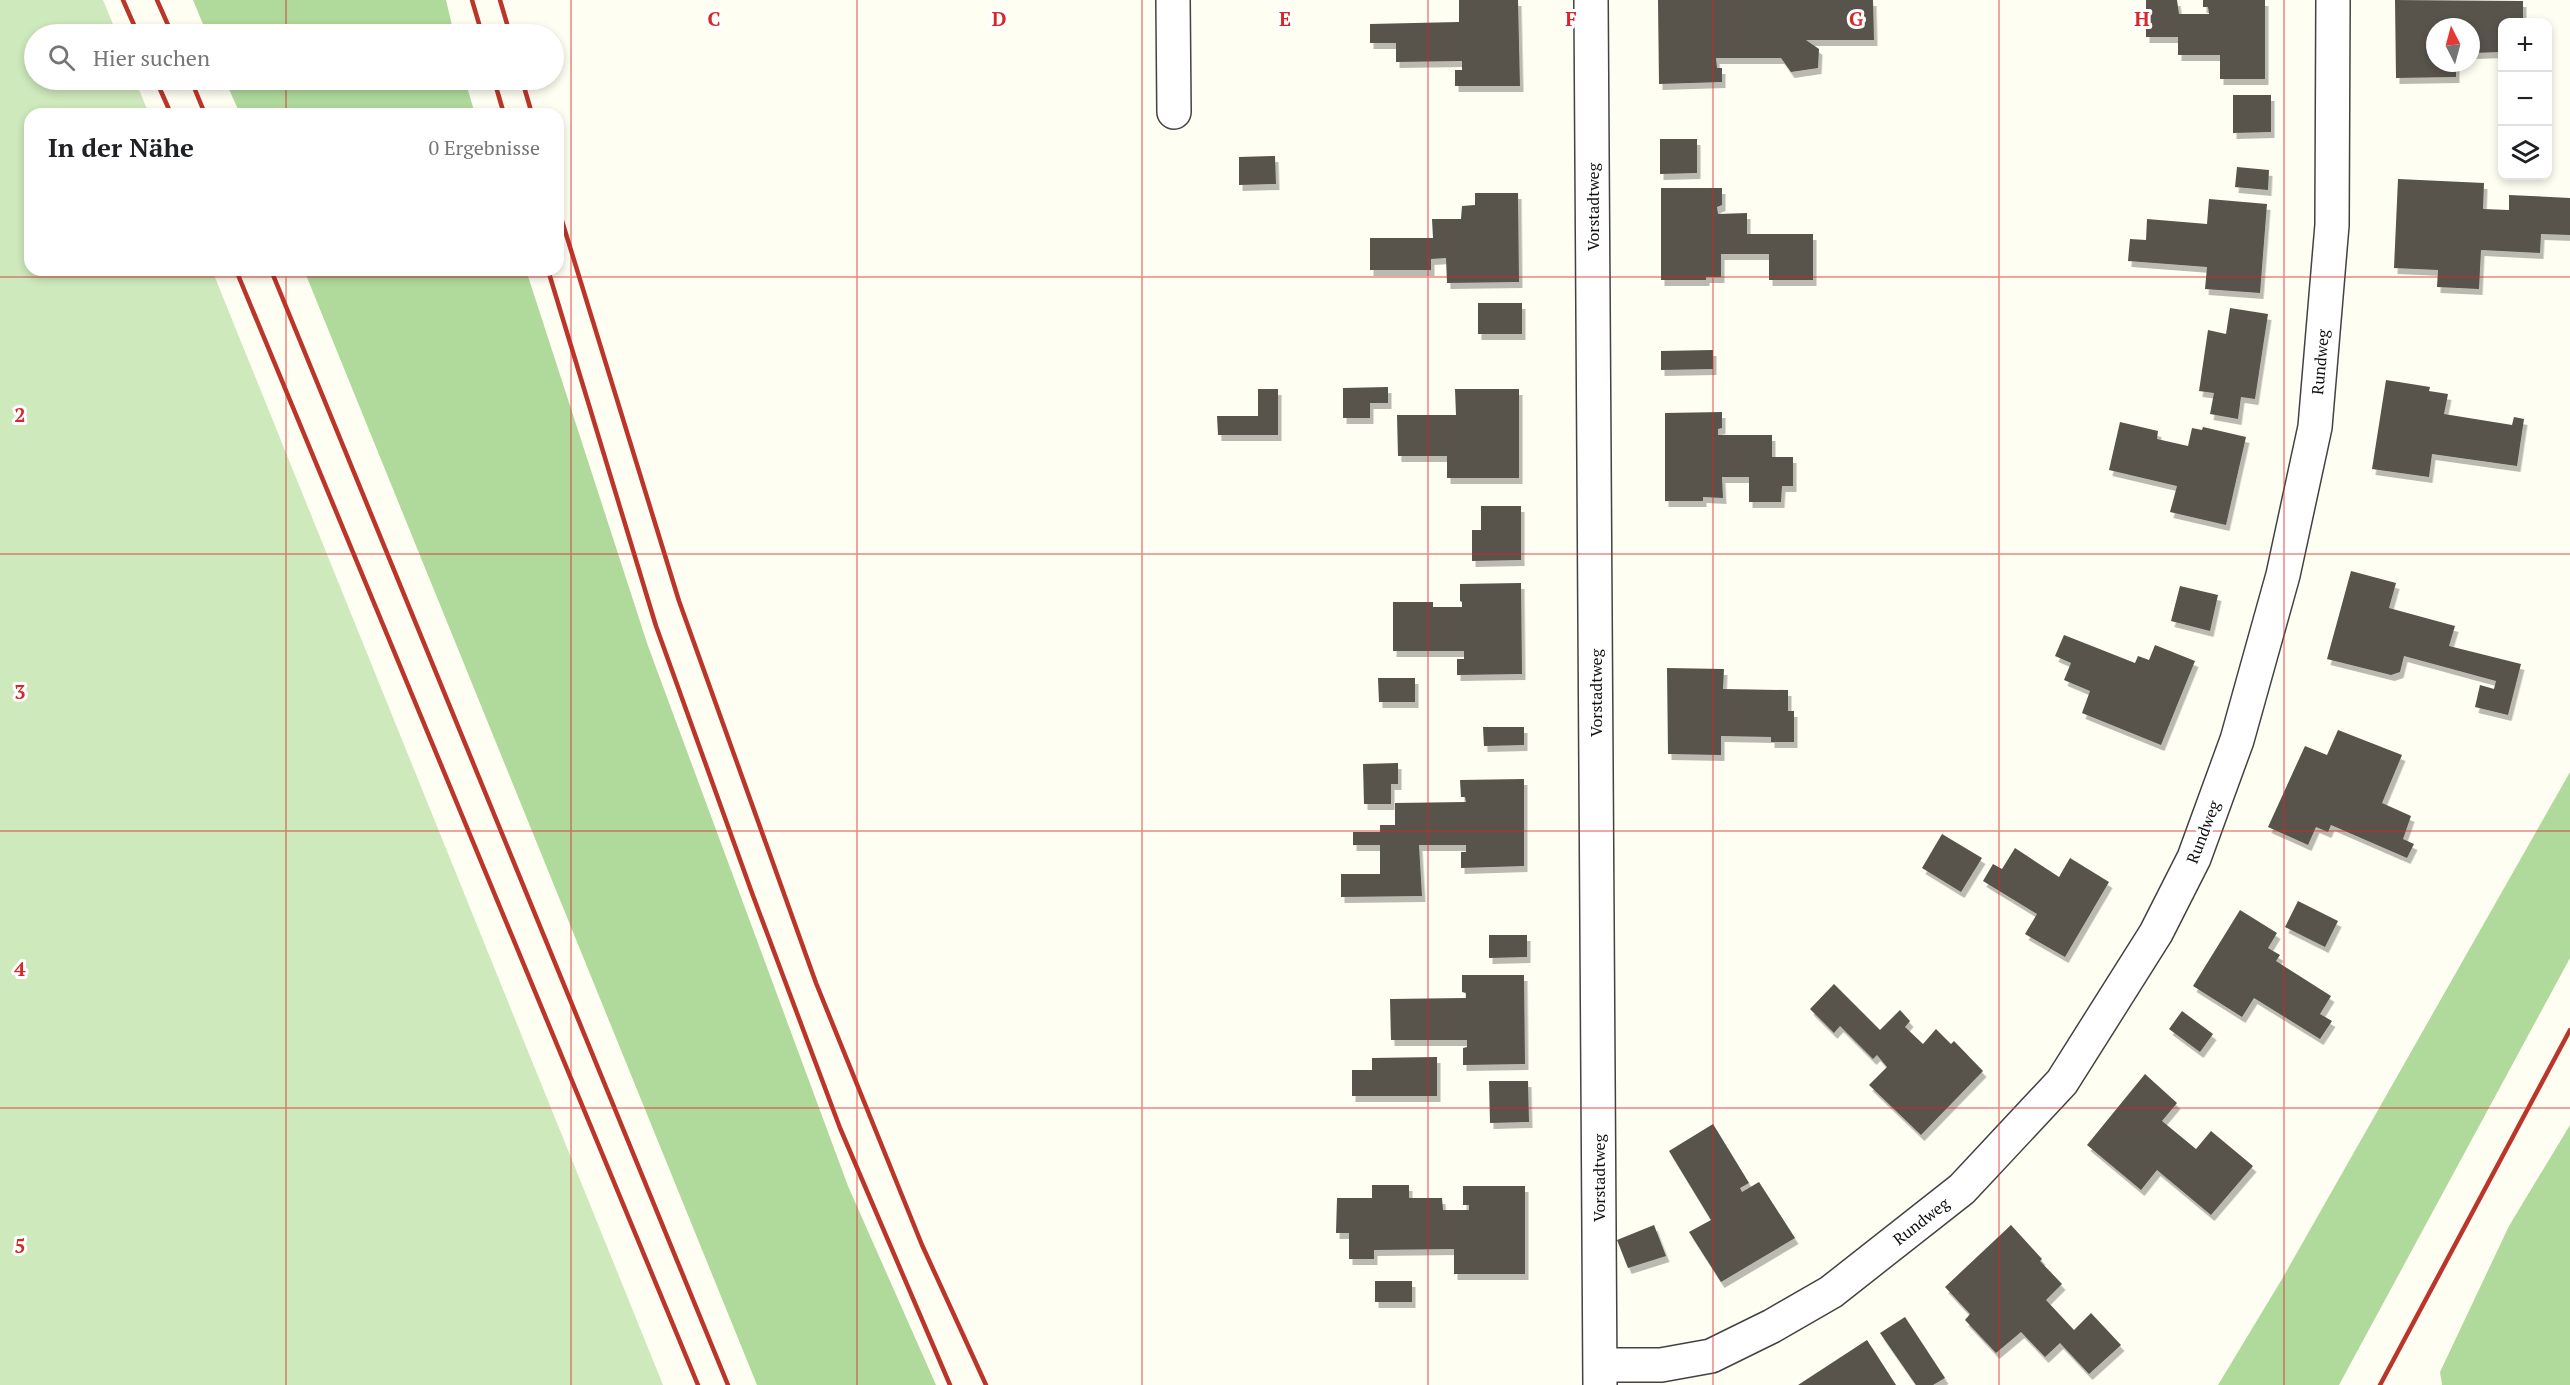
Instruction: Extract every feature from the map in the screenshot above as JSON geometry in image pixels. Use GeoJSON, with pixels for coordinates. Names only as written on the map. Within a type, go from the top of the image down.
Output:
{"type":"FeatureCollection","features":[{"type":"Feature","properties":{"kind":"street"},"geometry":{"type":"LineString","coordinates":[[1173,0],[1174,112]]}},
{"type":"Feature","properties":{"kind":"street","name":"Vorstadtweg"},"geometry":{"type":"LineString","coordinates":[[1591,0],[1600,1375]]}},
{"type":"Feature","properties":{"kind":"street","name":"Rundweg"},"geometry":{"type":"LineString","coordinates":[[1600,1375],[1711,1356],[1772,1326],[1831,1292],[1962,1189],[2062,1082],[2156,933],[2194,858],[2237,740],[2283,575],[2315,427],[2332,225],[2333,0]]}},
{"type":"Feature","properties":{"kind":"green space"},"geometry":{"type":"Polygon","coordinates":[[[0,0],[103,0],[113,24],[24,24],[24,90],[139,90],[147,108],[24,108],[24,276],[214,276],[663,1385],[0,1385],[0,0]]]}},
{"type":"Feature","properties":{"kind":"green space"},"geometry":{"type":"Polygon","coordinates":[[[193,0],[446,0],[452,24],[203,24],[193,0]]]}},
{"type":"Feature","properties":{"kind":"green space"},"geometry":{"type":"Polygon","coordinates":[[[229,90],[468,90],[473,108],[237,108],[229,90]]]}},
{"type":"Feature","properties":{"kind":"green space"},"geometry":{"type":"Polygon","coordinates":[[[306,276],[528,276],[648,646],[848,1186],[936,1385],[757,1385],[306,276]]]}},
{"type":"Feature","properties":{"kind":"green space"},"geometry":{"type":"Polygon","coordinates":[[[2570,772],[2570,958],[2339,1385],[2218,1385],[2282,1279],[2570,772]]]}},
{"type":"Feature","properties":{"kind":"green space"},"geometry":{"type":"Polygon","coordinates":[[[2570,1125],[2570,1385],[2442,1385],[2440,1372],[2509,1226],[2570,1125]]]}},
{"type":"Feature","properties":{"kind":"building"},"geometry":{"type":"Polygon","coordinates":[[[1459,0],[1518,0],[1520,86],[1455,86],[1455,70],[1462,70],[1462,61],[1396,62],[1396,43],[1370,43],[1370,24],[1459,22],[1459,0]]]}},
{"type":"Feature","properties":{"kind":"building"},"geometry":{"type":"Polygon","coordinates":[[[1658,0],[1873,0],[1874,40],[1806,40],[1819,49],[1818,68],[1791,72],[1781,58],[1716,58],[1717,68],[1722,68],[1722,82],[1659,84],[1658,0]]]}},
{"type":"Feature","properties":{"kind":"building"},"geometry":{"type":"Polygon","coordinates":[[[2146,0],[2177,0],[2179,14],[2209,14],[2208,7],[2203,7],[2203,0],[2265,0],[2265,79],[2220,79],[2220,55],[2178,55],[2178,37],[2146,37],[2146,0]]]}},
{"type":"Feature","properties":{"kind":"building"},"geometry":{"type":"Polygon","coordinates":[[[2395,0],[2523,1],[2523,18],[2498,18],[2498,52],[2480,53],[2480,18],[2426,18],[2426,72],[2456,72],[2456,77],[2396,78],[2395,0]]]}},
{"type":"Feature","properties":{"kind":"building"},"geometry":{"type":"Polygon","coordinates":[[[2233,95],[2271,95],[2271,132],[2233,133],[2233,95]]]}},
{"type":"Feature","properties":{"kind":"building"},"geometry":{"type":"Polygon","coordinates":[[[1660,139],[1697,139],[1697,173],[1660,174],[1660,139]]]}},
{"type":"Feature","properties":{"kind":"building"},"geometry":{"type":"Polygon","coordinates":[[[1275,156],[1276,184],[1239,185],[1239,157],[1275,156]]]}},
{"type":"Feature","properties":{"kind":"building"},"geometry":{"type":"Polygon","coordinates":[[[2237,167],[2269,170],[2268,190],[2235,187],[2237,167]]]}},
{"type":"Feature","properties":{"kind":"building"},"geometry":{"type":"Polygon","coordinates":[[[2398,179],[2484,183],[2483,209],[2509,210],[2509,195],[2570,198],[2570,235],[2541,234],[2540,253],[2481,250],[2479,289],[2437,287],[2438,270],[2394,268],[2398,179]]]}},
{"type":"Feature","properties":{"kind":"building"},"geometry":{"type":"Polygon","coordinates":[[[1661,188],[1722,188],[1722,205],[1717,207],[1718,214],[1747,213],[1747,234],[1813,234],[1813,280],[1769,280],[1769,254],[1721,254],[1721,277],[1706,277],[1706,280],[1661,280],[1661,188]]]}},
{"type":"Feature","properties":{"kind":"building"},"geometry":{"type":"Polygon","coordinates":[[[1475,193],[1518,193],[1519,282],[1447,283],[1446,258],[1431,259],[1431,270],[1370,270],[1370,238],[1433,238],[1432,219],[1461,219],[1462,206],[1475,205],[1475,193]]]}},
{"type":"Feature","properties":{"kind":"building"},"geometry":{"type":"Polygon","coordinates":[[[2209,199],[2267,204],[2260,293],[2205,289],[2207,267],[2128,261],[2130,239],[2146,240],[2147,219],[2207,224],[2209,199]]]}},
{"type":"Feature","properties":{"kind":"building"},"geometry":{"type":"Polygon","coordinates":[[[1478,303],[1522,303],[1522,334],[1478,334],[1478,303]]]}},
{"type":"Feature","properties":{"kind":"building"},"geometry":{"type":"Polygon","coordinates":[[[2230,308],[2268,314],[2255,399],[2241,397],[2238,419],[2210,414],[2214,393],[2199,391],[2208,330],[2226,334],[2230,308]]]}},
{"type":"Feature","properties":{"kind":"building"},"geometry":{"type":"Polygon","coordinates":[[[1713,350],[1713,369],[1661,370],[1661,351],[1713,350]]]}},
{"type":"Feature","properties":{"kind":"building"},"geometry":{"type":"Polygon","coordinates":[[[2386,380],[2430,387],[2429,391],[2448,394],[2444,414],[2512,425],[2514,417],[2524,419],[2517,466],[2432,454],[2429,477],[2372,469],[2386,380]]]}},
{"type":"Feature","properties":{"kind":"building"},"geometry":{"type":"Polygon","coordinates":[[[1388,387],[1388,403],[1370,403],[1370,418],[1343,418],[1343,388],[1388,387]]]}},
{"type":"Feature","properties":{"kind":"building"},"geometry":{"type":"Polygon","coordinates":[[[1258,389],[1278,389],[1278,435],[1218,435],[1217,416],[1258,416],[1258,389]]]}},
{"type":"Feature","properties":{"kind":"building"},"geometry":{"type":"Polygon","coordinates":[[[1455,389],[1519,389],[1519,478],[1447,478],[1447,456],[1398,456],[1397,415],[1456,415],[1455,389]]]}},
{"type":"Feature","properties":{"kind":"building"},"geometry":{"type":"Polygon","coordinates":[[[1722,412],[1722,428],[1718,429],[1718,435],[1772,435],[1772,457],[1793,457],[1793,486],[1782,486],[1781,502],[1749,502],[1749,477],[1722,477],[1723,498],[1703,497],[1703,501],[1665,501],[1665,413],[1722,412]]]}},
{"type":"Feature","properties":{"kind":"building"},"geometry":{"type":"Polygon","coordinates":[[[2120,422],[2158,431],[2157,439],[2188,446],[2192,428],[2202,430],[2203,427],[2246,437],[2226,525],[2170,512],[2177,486],[2109,470],[2120,422]]]}},
{"type":"Feature","properties":{"kind":"building"},"geometry":{"type":"Polygon","coordinates":[[[1481,506],[1521,506],[1521,560],[1472,561],[1472,530],[1481,530],[1481,506]]]}},
{"type":"Feature","properties":{"kind":"building"},"geometry":{"type":"Polygon","coordinates":[[[2351,571],[2396,583],[2389,608],[2455,626],[2449,646],[2521,664],[2508,715],[2475,707],[2480,685],[2494,689],[2496,681],[2404,656],[2400,672],[2391,675],[2327,659],[2351,571]]]}},
{"type":"Feature","properties":{"kind":"building"},"geometry":{"type":"Polygon","coordinates":[[[1521,583],[1522,674],[1457,675],[1457,659],[1464,659],[1464,651],[1393,651],[1393,602],[1433,602],[1433,607],[1462,607],[1460,584],[1521,583]]]}},
{"type":"Feature","properties":{"kind":"building"},"geometry":{"type":"Polygon","coordinates":[[[2180,586],[2218,595],[2210,631],[2171,621],[2180,586]]]}},
{"type":"Feature","properties":{"kind":"building"},"geometry":{"type":"Polygon","coordinates":[[[2064,635],[2135,663],[2138,656],[2149,660],[2155,645],[2195,661],[2161,745],[2082,713],[2090,691],[2064,680],[2071,663],[2055,656],[2064,635]]]}},
{"type":"Feature","properties":{"kind":"building"},"geometry":{"type":"Polygon","coordinates":[[[1667,668],[1724,669],[1723,689],[1788,690],[1788,711],[1794,711],[1794,742],[1771,742],[1771,737],[1721,736],[1721,755],[1668,754],[1667,668]]]}},
{"type":"Feature","properties":{"kind":"building"},"geometry":{"type":"Polygon","coordinates":[[[1378,678],[1415,678],[1415,702],[1379,702],[1378,678]]]}},
{"type":"Feature","properties":{"kind":"building"},"geometry":{"type":"Polygon","coordinates":[[[1483,727],[1524,727],[1524,745],[1484,746],[1483,727]]]}},
{"type":"Feature","properties":{"kind":"building"},"geometry":{"type":"Polygon","coordinates":[[[2338,730],[2402,755],[2382,803],[2411,816],[2403,839],[2414,844],[2407,858],[2331,825],[2328,832],[2316,827],[2308,845],[2268,827],[2305,746],[2327,755],[2338,730]]]}},
{"type":"Feature","properties":{"kind":"building"},"geometry":{"type":"Polygon","coordinates":[[[1398,763],[1398,784],[1391,784],[1391,804],[1364,804],[1363,764],[1398,763]]]}},
{"type":"Feature","properties":{"kind":"building"},"geometry":{"type":"Polygon","coordinates":[[[1524,779],[1524,866],[1461,868],[1461,852],[1466,852],[1466,845],[1419,845],[1422,896],[1341,897],[1341,874],[1380,874],[1380,845],[1353,845],[1353,832],[1380,832],[1380,825],[1395,825],[1395,803],[1466,802],[1465,797],[1461,797],[1460,780],[1524,779]]]}},
{"type":"Feature","properties":{"kind":"building"},"geometry":{"type":"Polygon","coordinates":[[[1942,834],[1982,858],[1961,892],[1922,868],[1942,834]]]}},
{"type":"Feature","properties":{"kind":"building"},"geometry":{"type":"Polygon","coordinates":[[[2015,848],[2059,877],[2070,858],[2109,882],[2065,957],[2025,934],[2037,914],[1983,881],[1993,864],[2002,869],[2015,848]]]}},
{"type":"Feature","properties":{"kind":"building"},"geometry":{"type":"Polygon","coordinates":[[[2298,901],[2338,921],[2325,947],[2285,927],[2298,901]]]}},
{"type":"Feature","properties":{"kind":"building"},"geometry":{"type":"Polygon","coordinates":[[[2240,910],[2277,933],[2268,948],[2280,955],[2276,961],[2331,996],[2320,1014],[2332,1021],[2320,1039],[2254,998],[2242,1017],[2193,986],[2240,910]]]}},
{"type":"Feature","properties":{"kind":"building"},"geometry":{"type":"Polygon","coordinates":[[[1489,935],[1527,935],[1527,957],[1489,958],[1489,935]]]}},
{"type":"Feature","properties":{"kind":"building"},"geometry":{"type":"Polygon","coordinates":[[[1462,975],[1524,975],[1525,1064],[1463,1065],[1463,1048],[1467,1047],[1467,1040],[1391,1040],[1390,999],[1466,998],[1466,993],[1462,992],[1462,975]]]}},
{"type":"Feature","properties":{"kind":"building"},"geometry":{"type":"Polygon","coordinates":[[[1834,984],[1880,1030],[1900,1010],[1910,1021],[1905,1027],[1923,1044],[1936,1029],[1951,1044],[1954,1041],[1983,1071],[1921,1135],[1869,1085],[1887,1067],[1877,1055],[1873,1059],[1840,1026],[1834,1033],[1810,1009],[1834,984]]]}},
{"type":"Feature","properties":{"kind":"building"},"geometry":{"type":"Polygon","coordinates":[[[2182,1011],[2213,1034],[2200,1052],[2169,1029],[2182,1011]]]}},
{"type":"Feature","properties":{"kind":"building"},"geometry":{"type":"Polygon","coordinates":[[[1437,1057],[1437,1096],[1352,1096],[1352,1070],[1372,1070],[1372,1058],[1437,1057]]]}},
{"type":"Feature","properties":{"kind":"building"},"geometry":{"type":"Polygon","coordinates":[[[2145,1074],[2177,1103],[2162,1121],[2196,1149],[2211,1131],[2253,1166],[2211,1215],[2157,1170],[2141,1190],[2087,1145],[2145,1074]]]}},
{"type":"Feature","properties":{"kind":"building"},"geometry":{"type":"Polygon","coordinates":[[[1489,1081],[1528,1081],[1529,1122],[1490,1123],[1489,1081]]]}},
{"type":"Feature","properties":{"kind":"building"},"geometry":{"type":"Polygon","coordinates":[[[1713,1124],[1749,1183],[1740,1188],[1742,1192],[1759,1182],[1795,1238],[1721,1282],[1689,1232],[1711,1220],[1669,1151],[1713,1124]]]}},
{"type":"Feature","properties":{"kind":"building"},"geometry":{"type":"Polygon","coordinates":[[[1372,1185],[1409,1185],[1409,1198],[1442,1198],[1443,1210],[1469,1210],[1469,1205],[1463,1205],[1463,1186],[1525,1186],[1525,1274],[1454,1274],[1454,1249],[1374,1250],[1374,1259],[1349,1259],[1349,1233],[1336,1233],[1337,1198],[1372,1198],[1372,1185]]]}},
{"type":"Feature","properties":{"kind":"building"},"geometry":{"type":"Polygon","coordinates":[[[1654,1225],[1666,1256],[1628,1268],[1617,1240],[1654,1225]]]}},
{"type":"Feature","properties":{"kind":"building"},"geometry":{"type":"Polygon","coordinates":[[[2011,1225],[2062,1284],[2046,1300],[2074,1330],[2091,1313],[2121,1345],[2089,1374],[2060,1343],[2045,1357],[2021,1332],[1996,1353],[1965,1320],[1970,1314],[1945,1287],[2011,1225]]]}},
{"type":"Feature","properties":{"kind":"building"},"geometry":{"type":"Polygon","coordinates":[[[1375,1281],[1412,1281],[1412,1302],[1375,1302],[1375,1281]]]}},
{"type":"Feature","properties":{"kind":"building"},"geometry":{"type":"Polygon","coordinates":[[[1905,1317],[1945,1378],[1933,1385],[1916,1385],[1880,1333],[1905,1317]]]}},
{"type":"Feature","properties":{"kind":"building"},"geometry":{"type":"Polygon","coordinates":[[[1867,1340],[1896,1385],[1798,1385],[1867,1340]]]}},
{"type":"Feature","properties":{"kind":"railway"},"geometry":{"type":"LineString","coordinates":[[123,0],[134,24]]}},
{"type":"Feature","properties":{"kind":"railway"},"geometry":{"type":"LineString","coordinates":[[157,0],[168,24]]}},
{"type":"Feature","properties":{"kind":"railway"},"geometry":{"type":"LineString","coordinates":[[472,0],[479,24]]}},
{"type":"Feature","properties":{"kind":"railway"},"geometry":{"type":"LineString","coordinates":[[500,0],[507,24]]}},
{"type":"Feature","properties":{"kind":"railway"},"geometry":{"type":"LineString","coordinates":[[160,90],[168,108]]}},
{"type":"Feature","properties":{"kind":"railway"},"geometry":{"type":"LineString","coordinates":[[195,90],[203,108]]}},
{"type":"Feature","properties":{"kind":"railway"},"geometry":{"type":"LineString","coordinates":[[497,90],[502,108]]}},
{"type":"Feature","properties":{"kind":"railway"},"geometry":{"type":"LineString","coordinates":[[525,90],[530,108]]}},
{"type":"Feature","properties":{"kind":"railway"},"geometry":{"type":"LineString","coordinates":[[564,227],[679,601],[816,983],[922,1245],[986,1385]]}},
{"type":"Feature","properties":{"kind":"railway"},"geometry":{"type":"LineString","coordinates":[[238,276],[698,1385]]}},
{"type":"Feature","properties":{"kind":"railway"},"geometry":{"type":"LineString","coordinates":[[273,276],[728,1385]]}},
{"type":"Feature","properties":{"kind":"railway"},"geometry":{"type":"LineString","coordinates":[[550,276],[656,626],[752,893],[840,1128],[950,1385]]}},
{"type":"Feature","properties":{"kind":"railway"},"geometry":{"type":"LineString","coordinates":[[2380,1385],[2570,1030]]}}]}
